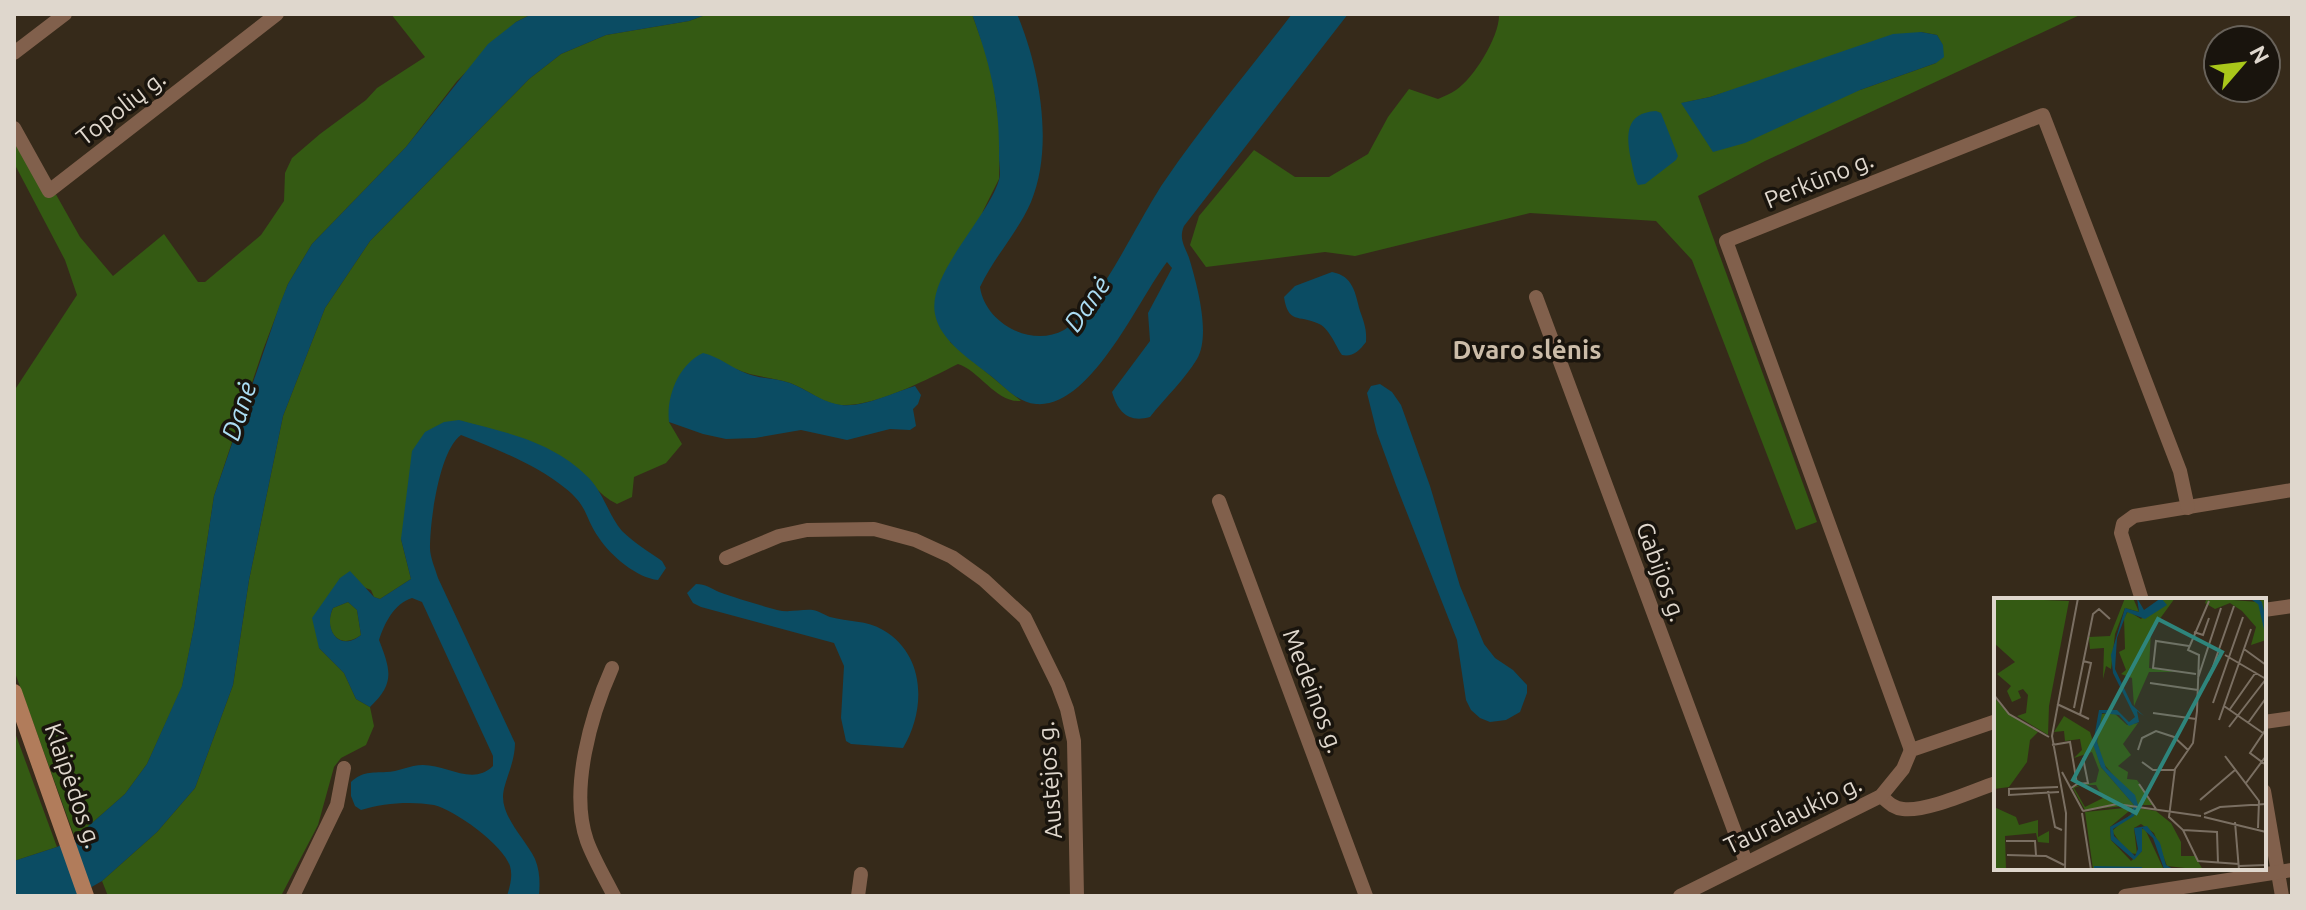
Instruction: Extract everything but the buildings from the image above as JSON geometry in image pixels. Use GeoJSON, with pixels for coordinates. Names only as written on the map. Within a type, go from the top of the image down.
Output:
{"type":"FeatureCollection","features":[{"type":"Feature","properties":{"kind":"main road","name":"Klaipėdos g."},"geometry":{"type":"LineString","coordinates":[[14,692],[86,896]]}},
{"type":"Feature","properties":{"kind":"street"},"geometry":{"type":"LineString","coordinates":[[14,53],[65,14]]}},
{"type":"Feature","properties":{"kind":"street","name":"Topolių g."},"geometry":{"type":"LineString","coordinates":[[14,128],[49,191],[277,14]]}},
{"type":"Feature","properties":{"kind":"street","name":"Perkūno g."},"geometry":{"type":"LineString","coordinates":[[1911,750],[1726,241],[2043,115],[2180,471],[2188,508]]}},
{"type":"Feature","properties":{"kind":"street","name":"Gabijos g."},"geometry":{"type":"LineString","coordinates":[[1536,297],[1746,862]]}},
{"type":"Feature","properties":{"kind":"street"},"geometry":{"type":"LineString","coordinates":[[2141,598],[2123,543],[2123,524],[2134,516],[2292,490]]}},
{"type":"Feature","properties":{"kind":"street","name":"Medeinos g."},"geometry":{"type":"LineString","coordinates":[[1219,501],[1366,896]]}},
{"type":"Feature","properties":{"kind":"street","name":"Austėjos g."},"geometry":{"type":"LineString","coordinates":[[726,558],[779,536],[807,530],[874,529],[915,540],[952,557],[984,580],[1025,618],[1058,685],[1074,741],[1077,896]]}},
{"type":"Feature","properties":{"kind":"street"},"geometry":{"type":"LineString","coordinates":[[2266,610],[2292,606]]}},
{"type":"Feature","properties":{"kind":"street"},"geometry":{"type":"LineString","coordinates":[[612,668],[592,718],[581,783],[586,840],[614,896]]}},
{"type":"Feature","properties":{"kind":"street"},"geometry":{"type":"LineString","coordinates":[[2266,722],[2292,718]]}},
{"type":"Feature","properties":{"kind":"street"},"geometry":{"type":"LineString","coordinates":[[1911,750],[1994,722]]}},
{"type":"Feature","properties":{"kind":"street","name":"Tauralaukio g."},"geometry":{"type":"LineString","coordinates":[[1680,896],[1881,796],[1903,769],[1911,750]]}},
{"type":"Feature","properties":{"kind":"street"},"geometry":{"type":"LineString","coordinates":[[293,896],[337,805],[344,768]]}},
{"type":"Feature","properties":{"kind":"street"},"geometry":{"type":"LineString","coordinates":[[1881,796],[1893,807],[1905,810],[1994,784]]}},
{"type":"Feature","properties":{"kind":"street"},"geometry":{"type":"LineString","coordinates":[[2266,799],[2285,871],[2282,896]]}},
{"type":"Feature","properties":{"kind":"street"},"geometry":{"type":"LineString","coordinates":[[2125,896],[2285,871]]}},
{"type":"Feature","properties":{"kind":"street"},"geometry":{"type":"LineString","coordinates":[[858,896],[861,874]]}},
{"type":"Feature","properties":{"kind":"green space"},"geometry":{"type":"Polygon","coordinates":[[[391,14],[532,14],[516,22],[457,81],[406,147],[312,244],[288,284],[214,496],[182,687],[147,764],[125,794],[75,838],[14,670],[14,391],[77,295],[65,260],[14,163],[14,120],[80,237],[113,276],[164,234],[198,282],[205,282],[261,235],[284,201],[285,173],[292,158],[377,88],[425,57],[391,14]]]}},
{"type":"Feature","properties":{"kind":"green space"},"geometry":{"type":"Polygon","coordinates":[[[708,14],[972,14],[991,67],[1000,130],[999,179],[983,211],[950,342],[1021,401],[1004,397],[958,364],[885,397],[841,405],[790,383],[736,369],[669,422],[682,444],[666,463],[634,477],[632,497],[617,504],[570,464],[544,448],[460,421],[401,539],[411,579],[380,599],[374,597],[371,590],[340,578],[319,648],[344,673],[356,699],[370,707],[374,726],[366,745],[341,758],[334,767],[318,825],[281,896],[108,896],[102,881],[157,832],[195,788],[233,685],[249,580],[283,416],[325,308],[370,241],[529,79],[561,54],[606,35],[689,21],[708,14]]]}},
{"type":"Feature","properties":{"kind":"green space"},"geometry":{"type":"Polygon","coordinates":[[[1499,14],[2082,14],[1765,161],[1698,196],[1817,522],[1796,530],[1692,260],[1656,221],[1530,213],[1355,256],[1325,252],[1206,267],[1190,245],[1199,216],[1254,150],[1295,177],[1329,177],[1368,154],[1388,117],[1409,89],[1438,99],[1463,84],[1485,56],[1499,14]],[[1921,32],[1682,103],[1860,90],[1936,63],[1943,46],[1937,35],[1921,32]]]}},
{"type":"Feature","properties":{"kind":"green space"},"geometry":{"type":"Polygon","coordinates":[[[348,602],[357,610],[361,635],[346,641],[339,639],[331,630],[330,616],[333,608],[348,602]]]}},
{"type":"Feature","properties":{"kind":"green space"},"geometry":{"type":"Polygon","coordinates":[[[14,730],[57,847],[14,861],[14,730]]]}},
{"type":"Feature","properties":{"kind":"water"},"geometry":{"type":"Polygon","coordinates":[[[532,14],[708,14],[689,21],[606,35],[561,54],[529,79],[370,241],[325,308],[283,416],[249,580],[233,685],[195,788],[157,832],[102,881],[76,896],[14,896],[14,861],[75,838],[125,794],[147,764],[182,686],[214,496],[288,284],[312,244],[406,147],[488,44],[516,22],[532,14]]]}},
{"type":"Feature","properties":{"kind":"water"},"geometry":{"type":"Polygon","coordinates":[[[972,14],[1017,14],[1038,83],[1043,133],[1038,180],[1026,213],[980,287],[984,300],[1000,321],[1024,334],[1038,336],[1064,330],[1090,303],[1166,179],[1292,14],[1348,14],[1184,226],[1182,240],[1193,271],[1203,324],[1201,349],[1187,374],[1150,417],[1136,418],[1125,414],[1112,392],[1150,341],[1148,313],[1172,268],[1167,262],[1094,371],[1076,389],[1056,401],[1036,404],[1018,398],[957,349],[938,324],[935,299],[940,282],[983,212],[1000,177],[996,101],[972,14]]]}},
{"type":"Feature","properties":{"kind":"water"},"geometry":{"type":"Polygon","coordinates":[[[1921,32],[1937,35],[1943,45],[1944,57],[1936,63],[1860,90],[1745,143],[1713,152],[1681,103],[1710,97],[1893,34],[1921,32]]]}},
{"type":"Feature","properties":{"kind":"water"},"geometry":{"type":"Polygon","coordinates":[[[1656,111],[1661,113],[1678,156],[1645,184],[1638,185],[1629,151],[1630,127],[1638,116],[1656,111]]]}},
{"type":"Feature","properties":{"kind":"water"},"geometry":{"type":"Polygon","coordinates":[[[1332,272],[1349,281],[1365,326],[1366,342],[1349,355],[1342,355],[1321,325],[1291,315],[1284,297],[1295,286],[1332,272]]]}},
{"type":"Feature","properties":{"kind":"water"},"geometry":{"type":"Polygon","coordinates":[[[703,353],[748,374],[790,383],[836,404],[865,403],[915,386],[921,395],[913,409],[916,426],[910,430],[890,429],[847,440],[801,430],[755,438],[726,439],[669,422],[670,402],[676,382],[687,365],[703,353]]]}},
{"type":"Feature","properties":{"kind":"water"},"geometry":{"type":"Polygon","coordinates":[[[1380,384],[1392,392],[1401,405],[1430,486],[1460,586],[1484,644],[1495,658],[1513,670],[1527,685],[1520,712],[1506,720],[1490,722],[1480,718],[1466,700],[1457,640],[1377,433],[1367,393],[1371,386],[1380,384]]]}},
{"type":"Feature","properties":{"kind":"water"},"geometry":{"type":"Polygon","coordinates":[[[459,420],[494,429],[560,455],[594,484],[622,531],[662,561],[666,568],[658,580],[625,565],[599,538],[578,501],[541,472],[461,435],[453,443],[437,487],[431,555],[438,578],[515,743],[504,805],[535,859],[539,896],[507,896],[511,874],[506,858],[477,830],[443,808],[416,803],[388,804],[361,810],[355,806],[351,796],[351,782],[367,773],[391,772],[423,765],[477,774],[493,766],[493,756],[422,602],[412,598],[406,601],[395,609],[384,627],[379,640],[388,668],[387,683],[370,707],[356,699],[344,673],[319,648],[312,618],[340,578],[350,571],[374,597],[380,599],[411,579],[401,539],[412,451],[425,432],[444,422],[459,420]],[[348,602],[333,608],[330,624],[340,640],[353,640],[361,635],[357,610],[348,602]]]}},
{"type":"Feature","properties":{"kind":"water"},"geometry":{"type":"Polygon","coordinates":[[[696,584],[777,610],[813,610],[830,617],[870,624],[897,641],[908,654],[918,684],[916,717],[903,748],[846,741],[841,718],[844,666],[834,643],[701,607],[693,603],[687,593],[696,584]]]}},
{"type":"Feature","properties":{"kind":"district","name":"Dvaro slėnis"},"geometry":{"type":"Point","coordinates":[1527,350]}},
{"type":"Feature","properties":{"kind":"water label","name":"Danė"},"geometry":{"type":"Point","coordinates":[1087,304]}},
{"type":"Feature","properties":{"kind":"water label","name":"Danė"},"geometry":{"type":"Point","coordinates":[239,411]}}]}
